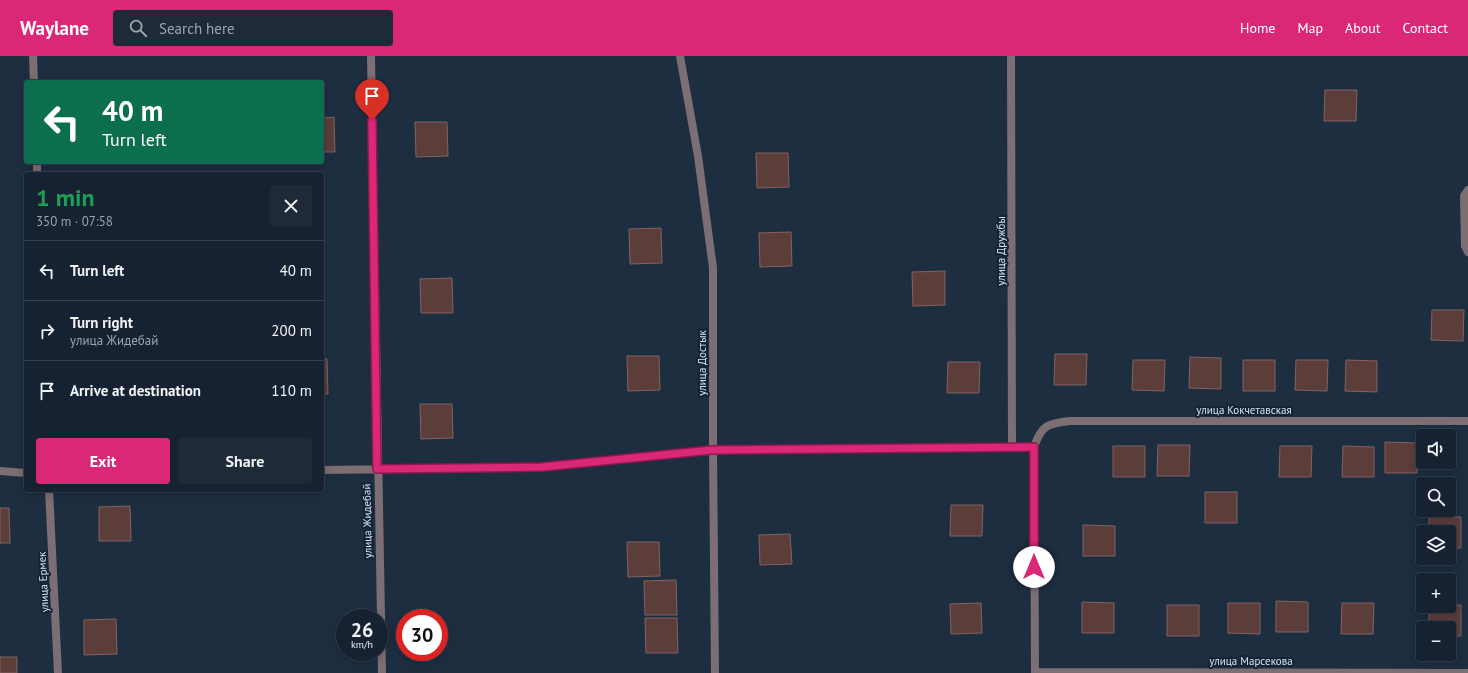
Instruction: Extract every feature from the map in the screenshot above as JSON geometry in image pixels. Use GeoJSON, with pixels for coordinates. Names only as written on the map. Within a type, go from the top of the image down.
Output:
{"type":"FeatureCollection","features":[{"type":"Feature","properties":{"kind":"street"},"geometry":{"type":"LineString","coordinates":[[32,56],[34,80]]}},
{"type":"Feature","properties":{"kind":"street","name":"улица Жидебай"},"geometry":{"type":"LineString","coordinates":[[371,56],[377,469],[382,673]]}},
{"type":"Feature","properties":{"kind":"street","name":"улица Достык"},"geometry":{"type":"LineString","coordinates":[[680,56],[698,156],[714,268],[712,450],[715,673]]}},
{"type":"Feature","properties":{"kind":"street","name":"улица Дружбы"},"geometry":{"type":"LineString","coordinates":[[1011,56],[1012,446]]}},
{"type":"Feature","properties":{"kind":"street"},"geometry":{"type":"LineString","coordinates":[[1468,190],[1464,196],[1465,246],[1468,252]]}},
{"type":"Feature","properties":{"kind":"street","name":"улица Кокчетавская"},"geometry":{"type":"LineString","coordinates":[[1034,447],[1038,434],[1050,424],[1070,421],[1468,421]]}},
{"type":"Feature","properties":{"kind":"street"},"geometry":{"type":"LineString","coordinates":[[324,470],[542,467],[712,450],[1012,446],[1034,447],[1035,673]]}},
{"type":"Feature","properties":{"kind":"street"},"geometry":{"type":"LineString","coordinates":[[0,471],[24,473]]}},
{"type":"Feature","properties":{"kind":"street","name":"улица Ермек"},"geometry":{"type":"LineString","coordinates":[[49,492],[58,673]]}},
{"type":"Feature","properties":{"kind":"street","name":"улица Марсекова"},"geometry":{"type":"LineString","coordinates":[[1035,673],[1468,673]]}},
{"type":"Feature","properties":{"kind":"building"},"geometry":{"type":"Polygon","coordinates":[[[1325,90],[1357,90],[1356,121],[1324,121],[1325,90]]]}},
{"type":"Feature","properties":{"kind":"building"},"geometry":{"type":"Polygon","coordinates":[[[334,117],[335,152],[324,152],[324,118],[334,117]]]}},
{"type":"Feature","properties":{"kind":"building"},"geometry":{"type":"Polygon","coordinates":[[[415,122],[447,122],[448,156],[416,157],[415,122]]]}},
{"type":"Feature","properties":{"kind":"building"},"geometry":{"type":"Polygon","coordinates":[[[756,153],[788,153],[789,187],[757,188],[756,153]]]}},
{"type":"Feature","properties":{"kind":"building"},"geometry":{"type":"Polygon","coordinates":[[[661,228],[662,263],[630,264],[629,229],[661,228]]]}},
{"type":"Feature","properties":{"kind":"building"},"geometry":{"type":"Polygon","coordinates":[[[791,232],[792,266],[760,267],[759,233],[791,232]]]}},
{"type":"Feature","properties":{"kind":"building"},"geometry":{"type":"Polygon","coordinates":[[[945,271],[945,305],[913,306],[912,272],[945,271]]]}},
{"type":"Feature","properties":{"kind":"building"},"geometry":{"type":"Polygon","coordinates":[[[452,278],[453,313],[421,313],[420,279],[452,278]]]}},
{"type":"Feature","properties":{"kind":"building"},"geometry":{"type":"Polygon","coordinates":[[[1432,310],[1464,310],[1463,341],[1431,340],[1432,310]]]}},
{"type":"Feature","properties":{"kind":"building"},"geometry":{"type":"Polygon","coordinates":[[[1055,354],[1087,354],[1086,385],[1054,385],[1055,354]]]}},
{"type":"Feature","properties":{"kind":"building"},"geometry":{"type":"Polygon","coordinates":[[[627,356],[659,356],[660,390],[628,391],[627,356]]]}},
{"type":"Feature","properties":{"kind":"building"},"geometry":{"type":"Polygon","coordinates":[[[1190,357],[1221,358],[1221,389],[1189,388],[1190,357]]]}},
{"type":"Feature","properties":{"kind":"building"},"geometry":{"type":"Polygon","coordinates":[[[324,359],[327,359],[328,394],[324,394],[324,359]]]}},
{"type":"Feature","properties":{"kind":"building"},"geometry":{"type":"Polygon","coordinates":[[[1133,360],[1165,360],[1164,391],[1132,390],[1133,360]]]}},
{"type":"Feature","properties":{"kind":"building"},"geometry":{"type":"Polygon","coordinates":[[[1243,360],[1275,360],[1275,391],[1243,391],[1243,360]]]}},
{"type":"Feature","properties":{"kind":"building"},"geometry":{"type":"Polygon","coordinates":[[[1296,360],[1328,360],[1327,391],[1295,390],[1296,360]]]}},
{"type":"Feature","properties":{"kind":"building"},"geometry":{"type":"Polygon","coordinates":[[[1346,360],[1377,361],[1377,392],[1345,391],[1346,360]]]}},
{"type":"Feature","properties":{"kind":"building"},"geometry":{"type":"Polygon","coordinates":[[[948,362],[980,362],[979,393],[947,393],[948,362]]]}},
{"type":"Feature","properties":{"kind":"building"},"geometry":{"type":"Polygon","coordinates":[[[420,404],[452,404],[453,438],[421,439],[420,404]]]}},
{"type":"Feature","properties":{"kind":"building"},"geometry":{"type":"Polygon","coordinates":[[[1385,442],[1416,443],[1417,473],[1385,473],[1385,442]]]}},
{"type":"Feature","properties":{"kind":"building"},"geometry":{"type":"Polygon","coordinates":[[[1158,445],[1190,445],[1189,476],[1157,476],[1158,445]]]}},
{"type":"Feature","properties":{"kind":"building"},"geometry":{"type":"Polygon","coordinates":[[[1113,446],[1145,446],[1145,477],[1113,477],[1113,446]]]}},
{"type":"Feature","properties":{"kind":"building"},"geometry":{"type":"Polygon","coordinates":[[[1280,446],[1312,446],[1311,477],[1279,477],[1280,446]]]}},
{"type":"Feature","properties":{"kind":"building"},"geometry":{"type":"Polygon","coordinates":[[[1343,446],[1374,447],[1374,477],[1342,477],[1343,446]]]}},
{"type":"Feature","properties":{"kind":"building"},"geometry":{"type":"Polygon","coordinates":[[[1205,492],[1237,492],[1237,523],[1205,523],[1205,492]]]}},
{"type":"Feature","properties":{"kind":"building"},"geometry":{"type":"Polygon","coordinates":[[[951,505],[983,505],[982,536],[950,536],[951,505]]]}},
{"type":"Feature","properties":{"kind":"building"},"geometry":{"type":"Polygon","coordinates":[[[130,506],[131,541],[99,541],[99,507],[130,506]]]}},
{"type":"Feature","properties":{"kind":"building"},"geometry":{"type":"Polygon","coordinates":[[[0,508],[9,508],[10,543],[0,543],[0,508]]]}},
{"type":"Feature","properties":{"kind":"building"},"geometry":{"type":"Polygon","coordinates":[[[1429,517],[1461,517],[1461,548],[1456,548],[1456,525],[1429,525],[1429,517]]]}},
{"type":"Feature","properties":{"kind":"building"},"geometry":{"type":"Polygon","coordinates":[[[1083,525],[1115,526],[1115,556],[1083,556],[1083,525]]]}},
{"type":"Feature","properties":{"kind":"building"},"geometry":{"type":"Polygon","coordinates":[[[790,534],[792,564],[760,565],[759,535],[790,534]]]}},
{"type":"Feature","properties":{"kind":"building"},"geometry":{"type":"Polygon","coordinates":[[[627,542],[659,542],[660,576],[628,577],[627,542]]]}},
{"type":"Feature","properties":{"kind":"building"},"geometry":{"type":"Polygon","coordinates":[[[676,580],[677,615],[645,615],[644,581],[676,580]]]}},
{"type":"Feature","properties":{"kind":"building"},"geometry":{"type":"Polygon","coordinates":[[[1276,601],[1308,602],[1308,632],[1276,632],[1276,601]]]}},
{"type":"Feature","properties":{"kind":"building"},"geometry":{"type":"Polygon","coordinates":[[[1082,602],[1114,603],[1114,633],[1082,633],[1082,602]]]}},
{"type":"Feature","properties":{"kind":"building"},"geometry":{"type":"Polygon","coordinates":[[[981,603],[982,633],[951,634],[950,604],[981,603]]]}},
{"type":"Feature","properties":{"kind":"building"},"geometry":{"type":"Polygon","coordinates":[[[1228,603],[1260,603],[1260,634],[1228,633],[1228,603]]]}},
{"type":"Feature","properties":{"kind":"building"},"geometry":{"type":"Polygon","coordinates":[[[1342,603],[1374,603],[1373,634],[1341,634],[1342,603]]]}},
{"type":"Feature","properties":{"kind":"building"},"geometry":{"type":"Polygon","coordinates":[[[1167,605],[1199,605],[1199,636],[1167,636],[1167,605]]]}},
{"type":"Feature","properties":{"kind":"building"},"geometry":{"type":"Polygon","coordinates":[[[1456,605],[1461,605],[1461,636],[1456,636],[1456,621],[1429,621],[1429,613],[1456,613],[1456,605]]]}},
{"type":"Feature","properties":{"kind":"building"},"geometry":{"type":"Polygon","coordinates":[[[645,618],[677,618],[678,653],[646,653],[645,618]]]}},
{"type":"Feature","properties":{"kind":"building"},"geometry":{"type":"Polygon","coordinates":[[[116,619],[117,654],[84,655],[84,620],[116,619]]]}},
{"type":"Feature","properties":{"kind":"building"},"geometry":{"type":"Polygon","coordinates":[[[0,657],[17,657],[17,673],[0,673],[0,657]]]}},
{"type":"Feature","properties":{"kind":"route"},"geometry":{"type":"LineString","coordinates":[[372,120],[377,469],[542,467],[712,450],[1012,446],[1034,447],[1034,567]]}}]}
